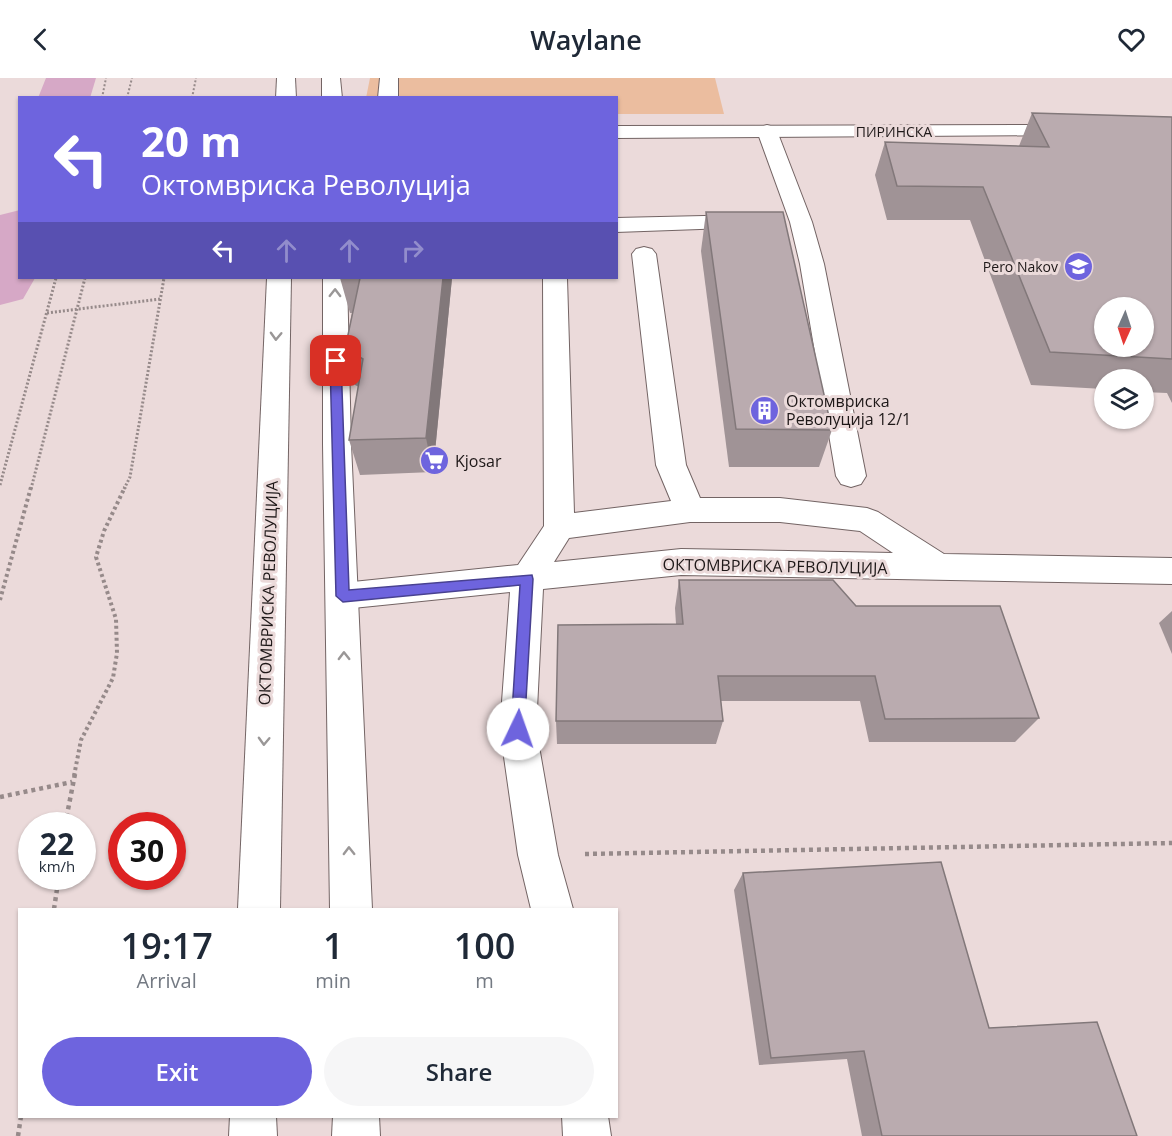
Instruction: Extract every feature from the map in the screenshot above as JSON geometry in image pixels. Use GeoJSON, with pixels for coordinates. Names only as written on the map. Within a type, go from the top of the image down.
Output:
{"type":"FeatureCollection","features":[{"type":"Feature","properties":{"kind":"street"},"geometry":{"type":"LineString","coordinates":[[286,78],[286,96]]}},
{"type":"Feature","properties":{"kind":"street"},"geometry":{"type":"LineString","coordinates":[[331,78],[332,96]]}},
{"type":"Feature","properties":{"kind":"street"},"geometry":{"type":"LineString","coordinates":[[388,96],[389,78]]}},
{"type":"Feature","properties":{"kind":"street"},"geometry":{"type":"LineString","coordinates":[[767,131],[784,222],[812,264],[851,476]]}},
{"type":"Feature","properties":{"kind":"street","name":"ПИРИНСКА"},"geometry":{"type":"LineString","coordinates":[[618,132],[1089,132]]}},
{"type":"Feature","properties":{"kind":"street"},"geometry":{"type":"LineString","coordinates":[[618,225],[784,222]]}},
{"type":"Feature","properties":{"kind":"street"},"geometry":{"type":"LineString","coordinates":[[644,254],[671,465],[690,510]]}},
{"type":"Feature","properties":{"kind":"street","name":"ОКТОМВРИСКА РЕВОЛУЦИЈА"},"geometry":{"type":"LineString","coordinates":[[259,908],[279,279]]}},
{"type":"Feature","properties":{"kind":"street"},"geometry":{"type":"LineString","coordinates":[[335,279],[351,908]]}},
{"type":"Feature","properties":{"kind":"street"},"geometry":{"type":"LineString","coordinates":[[552,908],[538,855],[518,729],[527,579],[559,527],[555,279]]}},
{"type":"Feature","properties":{"kind":"street"},"geometry":{"type":"LineString","coordinates":[[559,527],[690,510],[780,510],[867,520],[940,568]]}},
{"type":"Feature","properties":{"kind":"street","name":"ОКТОМВРИСКА РЕВОЛУЦИЈА"},"geometry":{"type":"LineString","coordinates":[[343,596],[681,562],[1172,571]]}},
{"type":"Feature","properties":{"kind":"street"},"geometry":{"type":"LineString","coordinates":[[253,1118],[253,1136]]}},
{"type":"Feature","properties":{"kind":"street"},"geometry":{"type":"LineString","coordinates":[[356,1118],[356,1136]]}},
{"type":"Feature","properties":{"kind":"street"},"geometry":{"type":"LineString","coordinates":[[585,1118],[588,1136]]}},
{"type":"Feature","properties":{"kind":"path"},"geometry":{"type":"LineString","coordinates":[[102,96],[106,78]]}},
{"type":"Feature","properties":{"kind":"path"},"geometry":{"type":"LineString","coordinates":[[128,96],[132,78]]}},
{"type":"Feature","properties":{"kind":"path"},"geometry":{"type":"LineString","coordinates":[[192,96],[196,78]]}},
{"type":"Feature","properties":{"kind":"path"},"geometry":{"type":"LineString","coordinates":[[0,485],[56,279]]}},
{"type":"Feature","properties":{"kind":"path"},"geometry":{"type":"LineString","coordinates":[[0,600],[47,431],[85,279]]}},
{"type":"Feature","properties":{"kind":"path"},"geometry":{"type":"LineString","coordinates":[[67,812],[81,740],[113,678],[117,653],[116,619],[96,557],[104,531],[130,477],[164,279]]}},
{"type":"Feature","properties":{"kind":"path"},"geometry":{"type":"LineString","coordinates":[[47,313],[160,299]]}},
{"type":"Feature","properties":{"kind":"path"},"geometry":{"type":"LineString","coordinates":[[0,797],[72,782]]}},
{"type":"Feature","properties":{"kind":"path"},"geometry":{"type":"LineString","coordinates":[[538,855],[1172,843]]}},
{"type":"Feature","properties":{"kind":"path"},"geometry":{"type":"LineString","coordinates":[[54,908],[56,890]]}},
{"type":"Feature","properties":{"kind":"path"},"geometry":{"type":"LineString","coordinates":[[18,1136],[21,1118]]}},
{"type":"Feature","properties":{"kind":"shaded area"},"geometry":{"type":"Polygon","coordinates":[[[370,78],[715,78],[724,114],[618,114],[618,96],[366,96],[370,78]]]}},
{"type":"Feature","properties":{"kind":"building","name":"Pero Nakov"},"geometry":{"type":"Polygon","coordinates":[[[1032,113],[1172,117],[1172,359],[1137,357],[1154,357],[1154,297],[1094,297],[1094,355],[1050,352],[983,187],[897,186],[885,142],[1049,147],[1032,113]]]}},
{"type":"Feature","properties":{"kind":"building"},"geometry":{"type":"Polygon","coordinates":[[[706,212],[783,212],[832,430],[736,429],[706,212]]]}},
{"type":"Feature","properties":{"kind":"building"},"geometry":{"type":"Polygon","coordinates":[[[360,279],[443,279],[426,438],[349,440],[363,359],[345,349],[360,279]]]}},
{"type":"Feature","properties":{"kind":"building"},"geometry":{"type":"Polygon","coordinates":[[[679,580],[833,580],[856,606],[1000,606],[1039,718],[885,719],[875,676],[718,676],[723,721],[556,721],[558,625],[683,624],[679,580]]]}},
{"type":"Feature","properties":{"kind":"building"},"geometry":{"type":"Polygon","coordinates":[[[941,862],[989,1028],[1097,1022],[1137,1136],[882,1136],[864,1051],[771,1058],[743,873],[941,862]]]}},
{"type":"Feature","properties":{"kind":"waterway"},"geometry":{"type":"LineString","coordinates":[[65,96],[71,78]]}},
{"type":"Feature","properties":{"kind":"waterway"},"geometry":{"type":"LineString","coordinates":[[0,285],[18,234]]}},
{"type":"Feature","properties":{"kind":"place","name":"Pero Nakov"},"geometry":{"type":"Point","coordinates":[1079,266]}},
{"type":"Feature","properties":{"kind":"place","name":"Октомвриска Револуција 12/1"},"geometry":{"type":"Point","coordinates":[765,410]}},
{"type":"Feature","properties":{"kind":"place","name":"Kjosar"},"geometry":{"type":"Point","coordinates":[434,461]}},
{"type":"Feature","properties":{"kind":"route"},"geometry":{"type":"LineString","coordinates":[[336,361],[343,596],[527,579],[518,729]]}}]}
